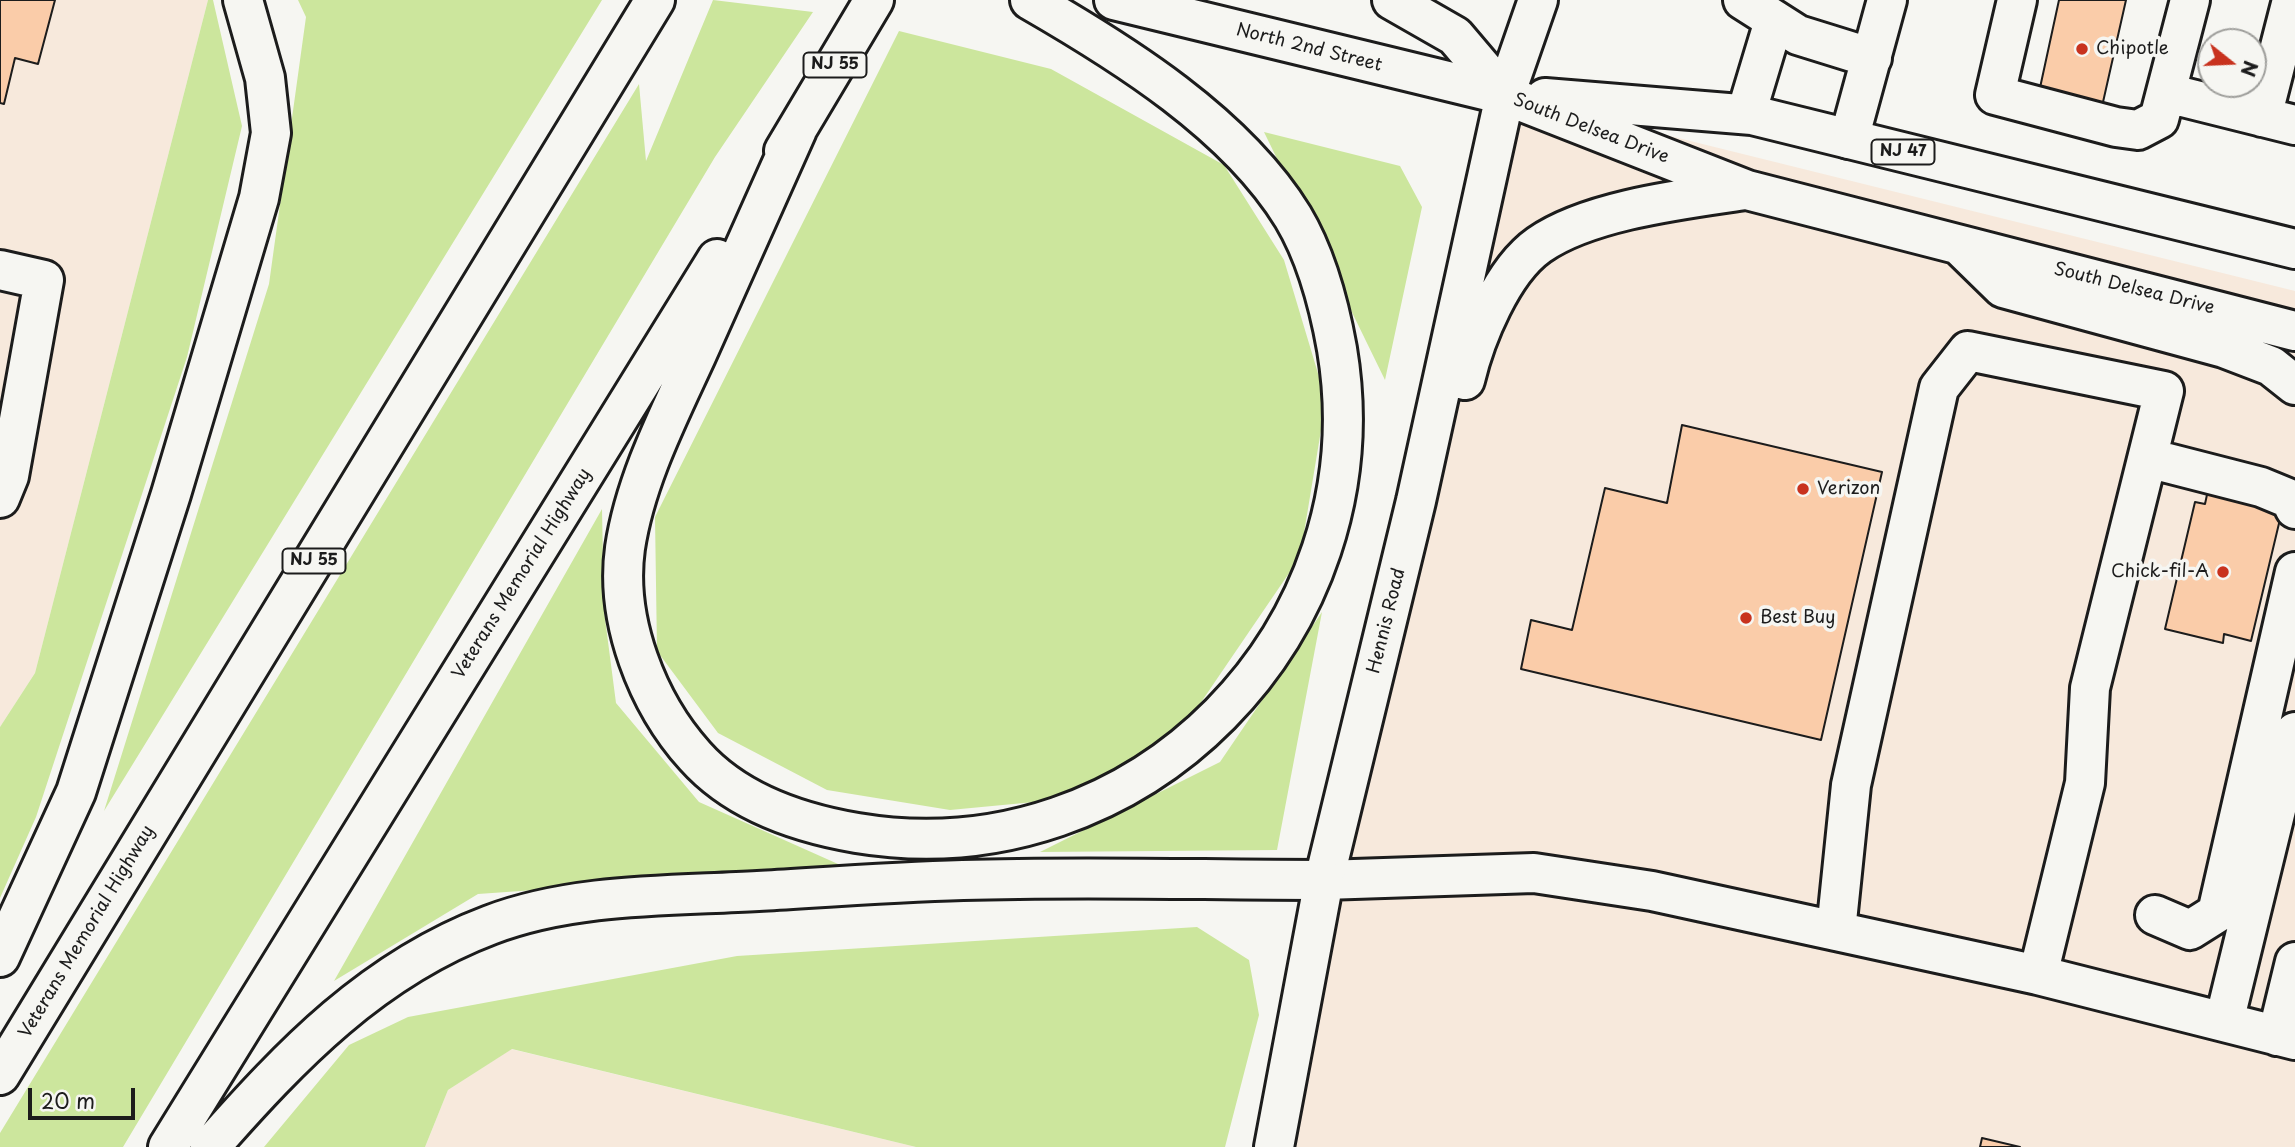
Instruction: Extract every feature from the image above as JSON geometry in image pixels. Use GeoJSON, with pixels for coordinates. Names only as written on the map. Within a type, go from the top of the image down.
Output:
{"type":"FeatureCollection","features":[{"type":"Feature","properties":{"kind":"main road"},"geometry":{"type":"LineString","coordinates":[[0,957],[40,874],[84,767],[260,198],[271,133],[265,78],[243,0]]}},
{"type":"Feature","properties":{"kind":"main road","name":"Veterans Memorial Highway"},"geometry":{"type":"LineString","coordinates":[[0,1076],[655,0]]}},
{"type":"Feature","properties":{"kind":"main road","name":"Veterans Memorial Highway"},"geometry":{"type":"LineString","coordinates":[[168,1147],[797,130],[874,0]]}},
{"type":"Feature","properties":{"kind":"main road"},"geometry":{"type":"LineString","coordinates":[[797,130],[663,429],[635,507],[625,551],[625,593],[639,659],[658,705],[684,744],[707,770],[742,794],[779,813],[822,827],[928,840],[983,835],[1034,825],[1143,777],[1222,714],[1248,684],[1306,597],[1324,545],[1336,496],[1343,438],[1342,382],[1332,320],[1314,262],[1293,218],[1263,178],[1197,112],[1081,29],[1030,0]]}},
{"type":"Feature","properties":{"kind":"main road","name":"North 2nd Street"},"geometry":{"type":"LineString","coordinates":[[1114,0],[1505,95]]}},
{"type":"Feature","properties":{"kind":"main road"},"geometry":{"type":"LineString","coordinates":[[1392,0],[1455,36],[1505,95]]}},
{"type":"Feature","properties":{"kind":"main road","name":"Hennis Road"},"geometry":{"type":"LineString","coordinates":[[1274,1147],[1324,880],[1416,500],[1505,95],[1538,0]]}},
{"type":"Feature","properties":{"kind":"main road"},"geometry":{"type":"LineString","coordinates":[[1743,0],[1774,21],[1815,41],[1872,58]]}},
{"type":"Feature","properties":{"kind":"main road"},"geometry":{"type":"LineString","coordinates":[[1849,139],[1887,0]]}},
{"type":"Feature","properties":{"kind":"main road"},"geometry":{"type":"LineString","coordinates":[[2017,0],[1994,94],[2116,127],[2138,130],[2158,118],[2167,93],[2190,0]]}},
{"type":"Feature","properties":{"kind":"main road"},"geometry":{"type":"LineString","coordinates":[[2167,93],[2278,121],[2292,0]]}},
{"type":"Feature","properties":{"kind":"main road"},"geometry":{"type":"LineString","coordinates":[[1746,114],[1774,21]]}},
{"type":"Feature","properties":{"kind":"main road","name":"South Delsea Drive"},"geometry":{"type":"LineString","coordinates":[[1505,95],[1746,114],[2295,249]]}},
{"type":"Feature","properties":{"kind":"main road","name":"South Delsea Drive"},"geometry":{"type":"LineString","coordinates":[[1505,95],[1747,190],[2295,331]]}},
{"type":"Feature","properties":{"kind":"main road"},"geometry":{"type":"LineString","coordinates":[[1416,500],[1447,450],[1466,375],[1483,324],[1512,274],[1538,246],[1592,220],[1747,190]]}},
{"type":"Feature","properties":{"kind":"main road"},"geometry":{"type":"LineString","coordinates":[[1957,244],[2003,288],[2224,348],[2271,366],[2295,385]]}},
{"type":"Feature","properties":{"kind":"main road"},"geometry":{"type":"LineString","coordinates":[[0,270],[44,280],[9,476],[0,498]]}},
{"type":"Feature","properties":{"kind":"main road"},"geometry":{"type":"LineString","coordinates":[[1836,931],[1851,785],[1939,388],[1968,351],[2164,391],[2090,688],[2085,783],[2038,975]]}},
{"type":"Feature","properties":{"kind":"main road"},"geometry":{"type":"LineString","coordinates":[[2148,458],[2261,487],[2290,499],[2295,509]]}},
{"type":"Feature","properties":{"kind":"main road"},"geometry":{"type":"LineString","coordinates":[[2155,915],[2190,930],[2217,913],[2295,572]]}},
{"type":"Feature","properties":{"kind":"main road"},"geometry":{"type":"LineString","coordinates":[[2224,1022],[2295,732]]}},
{"type":"Feature","properties":{"kind":"main road"},"geometry":{"type":"LineString","coordinates":[[210,1147],[281,1067],[356,1001],[397,971],[489,925],[533,911],[652,897],[964,880],[1324,880],[1534,873],[1652,891],[2038,975],[2286,1038],[2295,962]]}},
{"type":"Feature","properties":{"kind":"shaded area"},"geometry":{"type":"Polygon","coordinates":[[[0,0],[208,0],[35,673],[0,727],[0,0]]]}},
{"type":"Feature","properties":{"kind":"shaded area"},"geometry":{"type":"Polygon","coordinates":[[[1505,95],[2295,291],[2295,1147],[1274,1147],[1505,95]]]}},
{"type":"Feature","properties":{"kind":"shaded area"},"geometry":{"type":"Polygon","coordinates":[[[511,1049],[916,1147],[425,1147],[448,1090],[511,1049]]]}},
{"type":"Feature","properties":{"kind":"green space"},"geometry":{"type":"Polygon","coordinates":[[[208,0],[213,0],[242,126],[187,357],[36,817],[0,898],[0,727],[35,673],[208,0]]]}},
{"type":"Feature","properties":{"kind":"green space"},"geometry":{"type":"Polygon","coordinates":[[[298,0],[602,0],[104,811],[269,284],[306,17],[298,0]]]}},
{"type":"Feature","properties":{"kind":"green space"},"geometry":{"type":"Polygon","coordinates":[[[713,0],[813,12],[715,157],[123,1147],[0,1147],[0,1133],[639,84],[646,161],[713,0]]]}},
{"type":"Feature","properties":{"kind":"green space"},"geometry":{"type":"Polygon","coordinates":[[[899,31],[1051,69],[1224,165],[1284,260],[1326,400],[1300,557],[1176,739],[1066,799],[950,810],[827,790],[718,733],[657,651],[655,517],[899,31]]]}},
{"type":"Feature","properties":{"kind":"green space"},"geometry":{"type":"Polygon","coordinates":[[[1264,132],[1400,166],[1422,207],[1385,380],[1264,132]]]}},
{"type":"Feature","properties":{"kind":"green space"},"geometry":{"type":"Polygon","coordinates":[[[602,509],[604,611],[616,703],[699,802],[847,868],[478,894],[334,981],[602,509]]]}},
{"type":"Feature","properties":{"kind":"green space"},"geometry":{"type":"Polygon","coordinates":[[[1322,612],[1277,850],[1040,852],[1220,762],[1322,612]]]}},
{"type":"Feature","properties":{"kind":"green space"},"geometry":{"type":"Polygon","coordinates":[[[1197,927],[1249,960],[1259,1015],[1225,1147],[916,1147],[512,1049],[448,1090],[425,1147],[264,1147],[349,1045],[408,1017],[737,956],[1197,927]]]}},
{"type":"Feature","properties":{"kind":"building"},"geometry":{"type":"Polygon","coordinates":[[[0,0],[55,0],[38,64],[15,58],[4,104],[0,103],[0,0]]]}},
{"type":"Feature","properties":{"kind":"building","name":"Chipotle"},"geometry":{"type":"Polygon","coordinates":[[[2059,0],[2126,0],[2101,111],[2038,97],[2059,0]]]}},
{"type":"Feature","properties":{"kind":"building"},"geometry":{"type":"Polygon","coordinates":[[[1682,425],[1882,472],[1821,740],[1521,669],[1531,620],[1572,630],[1605,488],[1667,503],[1682,425]]]}},
{"type":"Feature","properties":{"kind":"building","name":"Chick-fil-A"},"geometry":{"type":"Polygon","coordinates":[[[2208,490],[2270,506],[2281,515],[2251,641],[2224,634],[2223,643],[2165,629],[2195,502],[2205,504],[2208,490]]]}},
{"type":"Feature","properties":{"kind":"building"},"geometry":{"type":"Polygon","coordinates":[[[1982,1138],[2020,1147],[1980,1147],[1982,1138]]]}},
{"type":"Feature","properties":{"kind":"place","name":"Chipotle"},"geometry":{"type":"Point","coordinates":[2082,49]}},
{"type":"Feature","properties":{"kind":"place","name":"Verizon"},"geometry":{"type":"Point","coordinates":[1803,489]}},
{"type":"Feature","properties":{"kind":"place","name":"Chick-fil-A"},"geometry":{"type":"Point","coordinates":[2223,572]}},
{"type":"Feature","properties":{"kind":"place","name":"Best Buy"},"geometry":{"type":"Point","coordinates":[1746,618]}}]}
